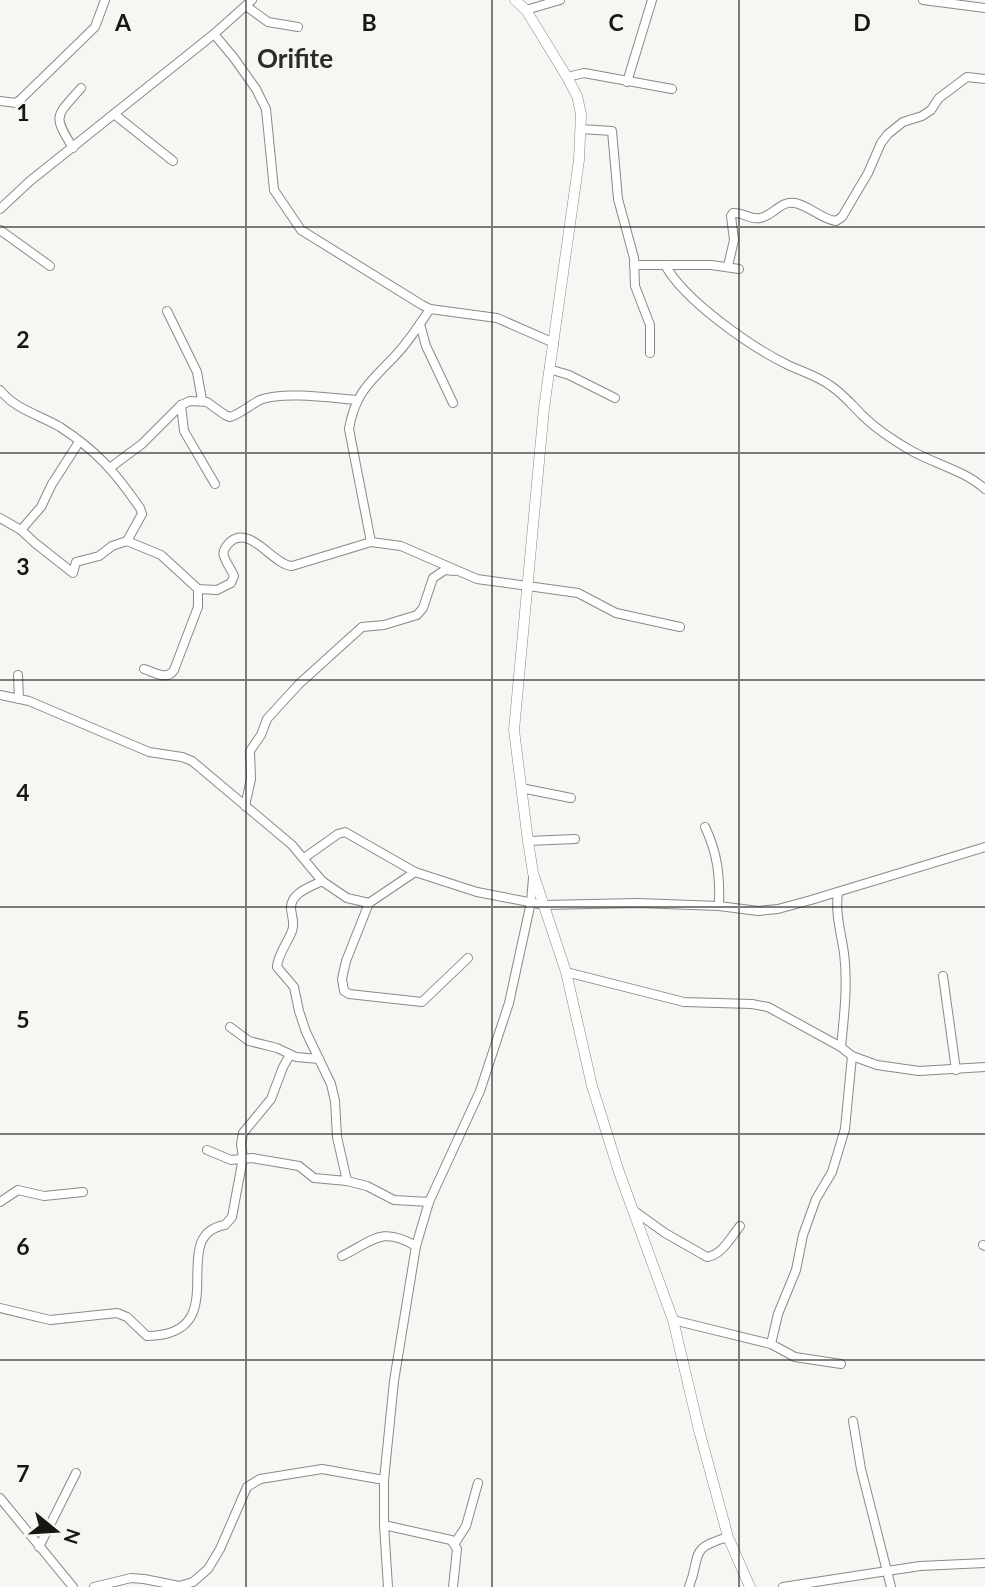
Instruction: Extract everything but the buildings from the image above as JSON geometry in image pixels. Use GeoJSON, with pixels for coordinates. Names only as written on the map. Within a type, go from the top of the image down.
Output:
{"type":"FeatureCollection","features":[{"type":"Feature","properties":{"kind":"main road"},"geometry":{"type":"LineString","coordinates":[[514,0],[526,10],[567,77],[577,96],[581,114],[579,160],[550,369],[514,730],[528,841],[533,873],[566,972],[592,1086],[673,1320],[728,1537],[750,1587]]}},
{"type":"Feature","properties":{"kind":"street"},"geometry":{"type":"LineString","coordinates":[[0,101],[12,104],[22,99],[95,27],[105,0]]}},
{"type":"Feature","properties":{"kind":"street"},"geometry":{"type":"LineString","coordinates":[[526,10],[560,0]]}},
{"type":"Feature","properties":{"kind":"street"},"geometry":{"type":"LineString","coordinates":[[628,82],[652,0]]}},
{"type":"Feature","properties":{"kind":"street"},"geometry":{"type":"LineString","coordinates":[[923,0],[985,8]]}},
{"type":"Feature","properties":{"kind":"street"},"geometry":{"type":"LineString","coordinates":[[0,209],[30,181],[249,3],[268,22],[298,27]]}},
{"type":"Feature","properties":{"kind":"street"},"geometry":{"type":"LineString","coordinates":[[214,34],[256,89],[266,109],[274,190],[301,230],[386,285],[430,309],[497,318],[554,343]]}},
{"type":"Feature","properties":{"kind":"street"},"geometry":{"type":"LineString","coordinates":[[567,77],[584,73],[672,89]]}},
{"type":"Feature","properties":{"kind":"street"},"geometry":{"type":"LineString","coordinates":[[728,266],[734,240],[731,216],[733,213],[760,218],[782,205],[796,203],[836,221],[842,216],[868,173],[881,143],[895,127],[931,110],[939,98],[967,77],[985,79]]}},
{"type":"Feature","properties":{"kind":"street"},"geometry":{"type":"LineString","coordinates":[[73,148],[58,125],[58,118],[81,88]]}},
{"type":"Feature","properties":{"kind":"street"},"geometry":{"type":"LineString","coordinates":[[114,114],[173,161]]}},
{"type":"Feature","properties":{"kind":"street"},"geometry":{"type":"LineString","coordinates":[[581,129],[612,131],[618,199],[634,265],[635,286],[650,325],[650,353]]}},
{"type":"Feature","properties":{"kind":"street"},"geometry":{"type":"LineString","coordinates":[[0,230],[50,266]]}},
{"type":"Feature","properties":{"kind":"street"},"geometry":{"type":"LineString","coordinates":[[634,265],[728,266],[738,269]]}},
{"type":"Feature","properties":{"kind":"street"},"geometry":{"type":"LineString","coordinates":[[665,265],[679,286],[747,342],[789,366],[820,378],[893,440],[928,461],[971,477],[985,489]]}},
{"type":"Feature","properties":{"kind":"street"},"geometry":{"type":"LineString","coordinates":[[371,542],[349,429],[356,400],[370,380],[396,356],[430,309]]}},
{"type":"Feature","properties":{"kind":"street"},"geometry":{"type":"LineString","coordinates":[[167,311],[197,372],[202,400]]}},
{"type":"Feature","properties":{"kind":"street"},"geometry":{"type":"LineString","coordinates":[[420,324],[426,346],[453,403]]}},
{"type":"Feature","properties":{"kind":"street"},"geometry":{"type":"LineString","coordinates":[[550,369],[569,375],[615,398]]}},
{"type":"Feature","properties":{"kind":"street"},"geometry":{"type":"LineString","coordinates":[[0,390],[19,408],[59,426],[111,467],[142,514],[127,541]]}},
{"type":"Feature","properties":{"kind":"street"},"geometry":{"type":"LineString","coordinates":[[111,467],[142,444],[181,405],[190,401],[202,400],[230,417],[260,400],[270,398],[298,396],[356,400]]}},
{"type":"Feature","properties":{"kind":"street"},"geometry":{"type":"LineString","coordinates":[[181,405],[184,431],[215,484]]}},
{"type":"Feature","properties":{"kind":"street"},"geometry":{"type":"LineString","coordinates":[[21,530],[41,506],[51,484],[79,442]]}},
{"type":"Feature","properties":{"kind":"street"},"geometry":{"type":"LineString","coordinates":[[0,518],[21,530],[74,573],[76,562],[99,556],[112,546],[127,541],[161,555],[198,589],[217,590],[231,583],[234,576],[224,556],[224,550],[239,537],[260,546],[285,565],[292,566],[371,542],[401,546],[477,579],[578,593],[616,612],[680,627]]}},
{"type":"Feature","properties":{"kind":"street"},"geometry":{"type":"LineString","coordinates":[[245,806],[251,779],[250,751],[261,735],[267,719],[299,684],[362,627],[384,625],[417,615],[424,608],[433,578],[445,570],[460,571]]}},
{"type":"Feature","properties":{"kind":"street"},"geometry":{"type":"LineString","coordinates":[[144,669],[166,677],[171,675],[198,607],[198,589]]}},
{"type":"Feature","properties":{"kind":"street"},"geometry":{"type":"LineString","coordinates":[[18,675],[19,698]]}},
{"type":"Feature","properties":{"kind":"street"},"geometry":{"type":"LineString","coordinates":[[0,695],[19,698],[149,752],[192,761],[292,845],[322,881],[347,898],[369,903]]}},
{"type":"Feature","properties":{"kind":"street"},"geometry":{"type":"LineString","coordinates":[[521,788],[571,798]]}},
{"type":"Feature","properties":{"kind":"street"},"geometry":{"type":"LineString","coordinates":[[705,827],[715,848],[720,886],[719,906]]}},
{"type":"Feature","properties":{"kind":"street"},"geometry":{"type":"LineString","coordinates":[[304,858],[345,832],[415,873],[477,892],[544,905],[638,903],[719,906],[758,911],[778,909],[985,847]]}},
{"type":"Feature","properties":{"kind":"street"},"geometry":{"type":"LineString","coordinates":[[528,841],[575,839]]}},
{"type":"Feature","properties":{"kind":"street"},"geometry":{"type":"LineString","coordinates":[[415,873],[369,903],[351,945],[341,979],[344,991],[349,994],[422,1002],[468,958]]}},
{"type":"Feature","properties":{"kind":"street"},"geometry":{"type":"LineString","coordinates":[[388,1587],[384,1480],[394,1381],[416,1246],[429,1202],[480,1091],[509,1003],[531,902],[533,873]]}},
{"type":"Feature","properties":{"kind":"street"},"geometry":{"type":"LineString","coordinates":[[322,881],[298,894],[292,901],[290,907],[293,926],[277,967],[294,987],[299,1011],[314,1052],[331,1084],[337,1138],[347,1181]]}},
{"type":"Feature","properties":{"kind":"street"},"geometry":{"type":"LineString","coordinates":[[838,892],[836,905],[844,952],[845,993],[841,1048]]}},
{"type":"Feature","properties":{"kind":"street"},"geometry":{"type":"LineString","coordinates":[[566,972],[684,1002],[752,1003],[768,1007],[852,1056],[877,1065],[919,1071],[985,1067]]}},
{"type":"Feature","properties":{"kind":"street"},"geometry":{"type":"LineString","coordinates":[[943,976],[956,1070]]}},
{"type":"Feature","properties":{"kind":"street"},"geometry":{"type":"LineString","coordinates":[[230,1027],[249,1041],[277,1048],[290,1055],[319,1059]]}},
{"type":"Feature","properties":{"kind":"street"},"geometry":{"type":"LineString","coordinates":[[0,1308],[50,1320],[117,1313],[127,1317],[147,1336],[170,1332],[188,1321],[196,1305],[199,1248],[207,1233],[215,1226],[225,1224],[232,1217],[243,1157],[243,1133],[271,1099],[290,1055]]}},
{"type":"Feature","properties":{"kind":"street"},"geometry":{"type":"LineString","coordinates":[[771,1344],[778,1314],[796,1270],[803,1235],[816,1199],[832,1172],[845,1129],[852,1056]]}},
{"type":"Feature","properties":{"kind":"street"},"geometry":{"type":"LineString","coordinates":[[206,1150],[231,1160],[243,1157],[299,1166],[314,1178],[367,1186],[394,1200],[429,1202]]}},
{"type":"Feature","properties":{"kind":"street"},"geometry":{"type":"LineString","coordinates":[[0,1202],[18,1190],[44,1196],[83,1192]]}},
{"type":"Feature","properties":{"kind":"street"},"geometry":{"type":"LineString","coordinates":[[633,1210],[665,1233],[712,1257],[740,1226]]}},
{"type":"Feature","properties":{"kind":"street"},"geometry":{"type":"LineString","coordinates":[[342,1256],[392,1234],[416,1246]]}},
{"type":"Feature","properties":{"kind":"street"},"geometry":{"type":"LineString","coordinates":[[673,1320],[771,1344],[795,1357],[841,1364]]}},
{"type":"Feature","properties":{"kind":"street"},"geometry":{"type":"LineString","coordinates":[[853,1421],[861,1469],[891,1587]]}},
{"type":"Feature","properties":{"kind":"street"},"geometry":{"type":"LineString","coordinates":[[94,1587],[131,1578],[179,1586],[196,1584],[215,1558],[244,1492],[260,1479],[322,1469],[384,1480]]}},
{"type":"Feature","properties":{"kind":"street"},"geometry":{"type":"LineString","coordinates":[[39,1547],[76,1473]]}},
{"type":"Feature","properties":{"kind":"street"},"geometry":{"type":"LineString","coordinates":[[453,1587],[457,1565],[455,1543],[466,1526],[478,1483]]}},
{"type":"Feature","properties":{"kind":"street"},"geometry":{"type":"LineString","coordinates":[[0,1498],[73,1587]]}},
{"type":"Feature","properties":{"kind":"street"},"geometry":{"type":"LineString","coordinates":[[384,1525],[446,1538],[455,1543]]}},
{"type":"Feature","properties":{"kind":"street"},"geometry":{"type":"LineString","coordinates":[[689,1587],[698,1551],[703,1546],[728,1537]]}},
{"type":"Feature","properties":{"kind":"street"},"geometry":{"type":"LineString","coordinates":[[783,1587],[920,1566],[985,1563]]}},
{"type":"Feature","properties":{"kind":"district","name":"Orifite"},"geometry":{"type":"Point","coordinates":[295,59]}}]}
